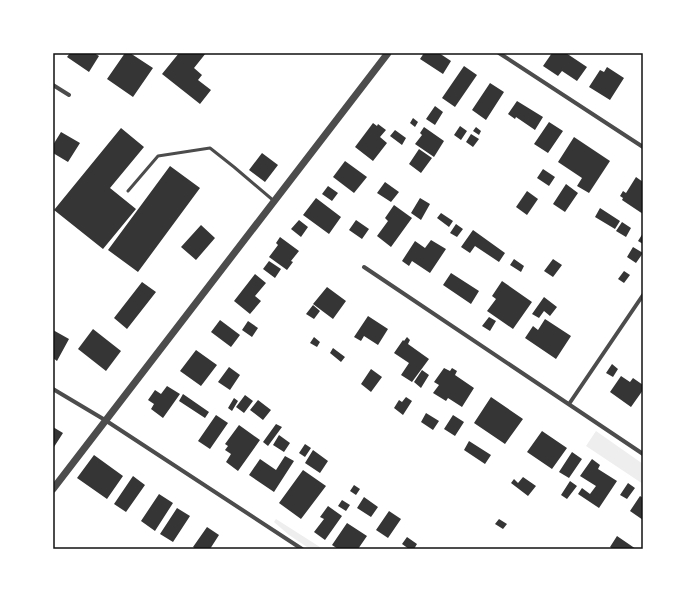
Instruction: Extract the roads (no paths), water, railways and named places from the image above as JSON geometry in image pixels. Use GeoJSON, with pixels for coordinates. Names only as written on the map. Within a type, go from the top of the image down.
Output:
{"type":"FeatureCollection","features":[{"type":"Feature","properties":{"kind":"street"},"geometry":{"type":"LineString","coordinates":[[53,489],[388,53]]}},
{"type":"Feature","properties":{"kind":"street"},"geometry":{"type":"LineString","coordinates":[[499,53],[643,147]]}},
{"type":"Feature","properties":{"kind":"street"},"geometry":{"type":"LineString","coordinates":[[53,85],[69,95]]}},
{"type":"Feature","properties":{"kind":"street"},"geometry":{"type":"LineString","coordinates":[[364,267],[643,454]]}},
{"type":"Feature","properties":{"kind":"street"},"geometry":{"type":"LineString","coordinates":[[569,404],[643,295]]}},
{"type":"Feature","properties":{"kind":"street"},"geometry":{"type":"LineString","coordinates":[[53,389],[105,420],[302,549]]}},
{"type":"Feature","properties":{"kind":"lane"},"geometry":{"type":"LineString","coordinates":[[128,191],[158,156],[210,148],[234,166],[274,201]]}}]}
